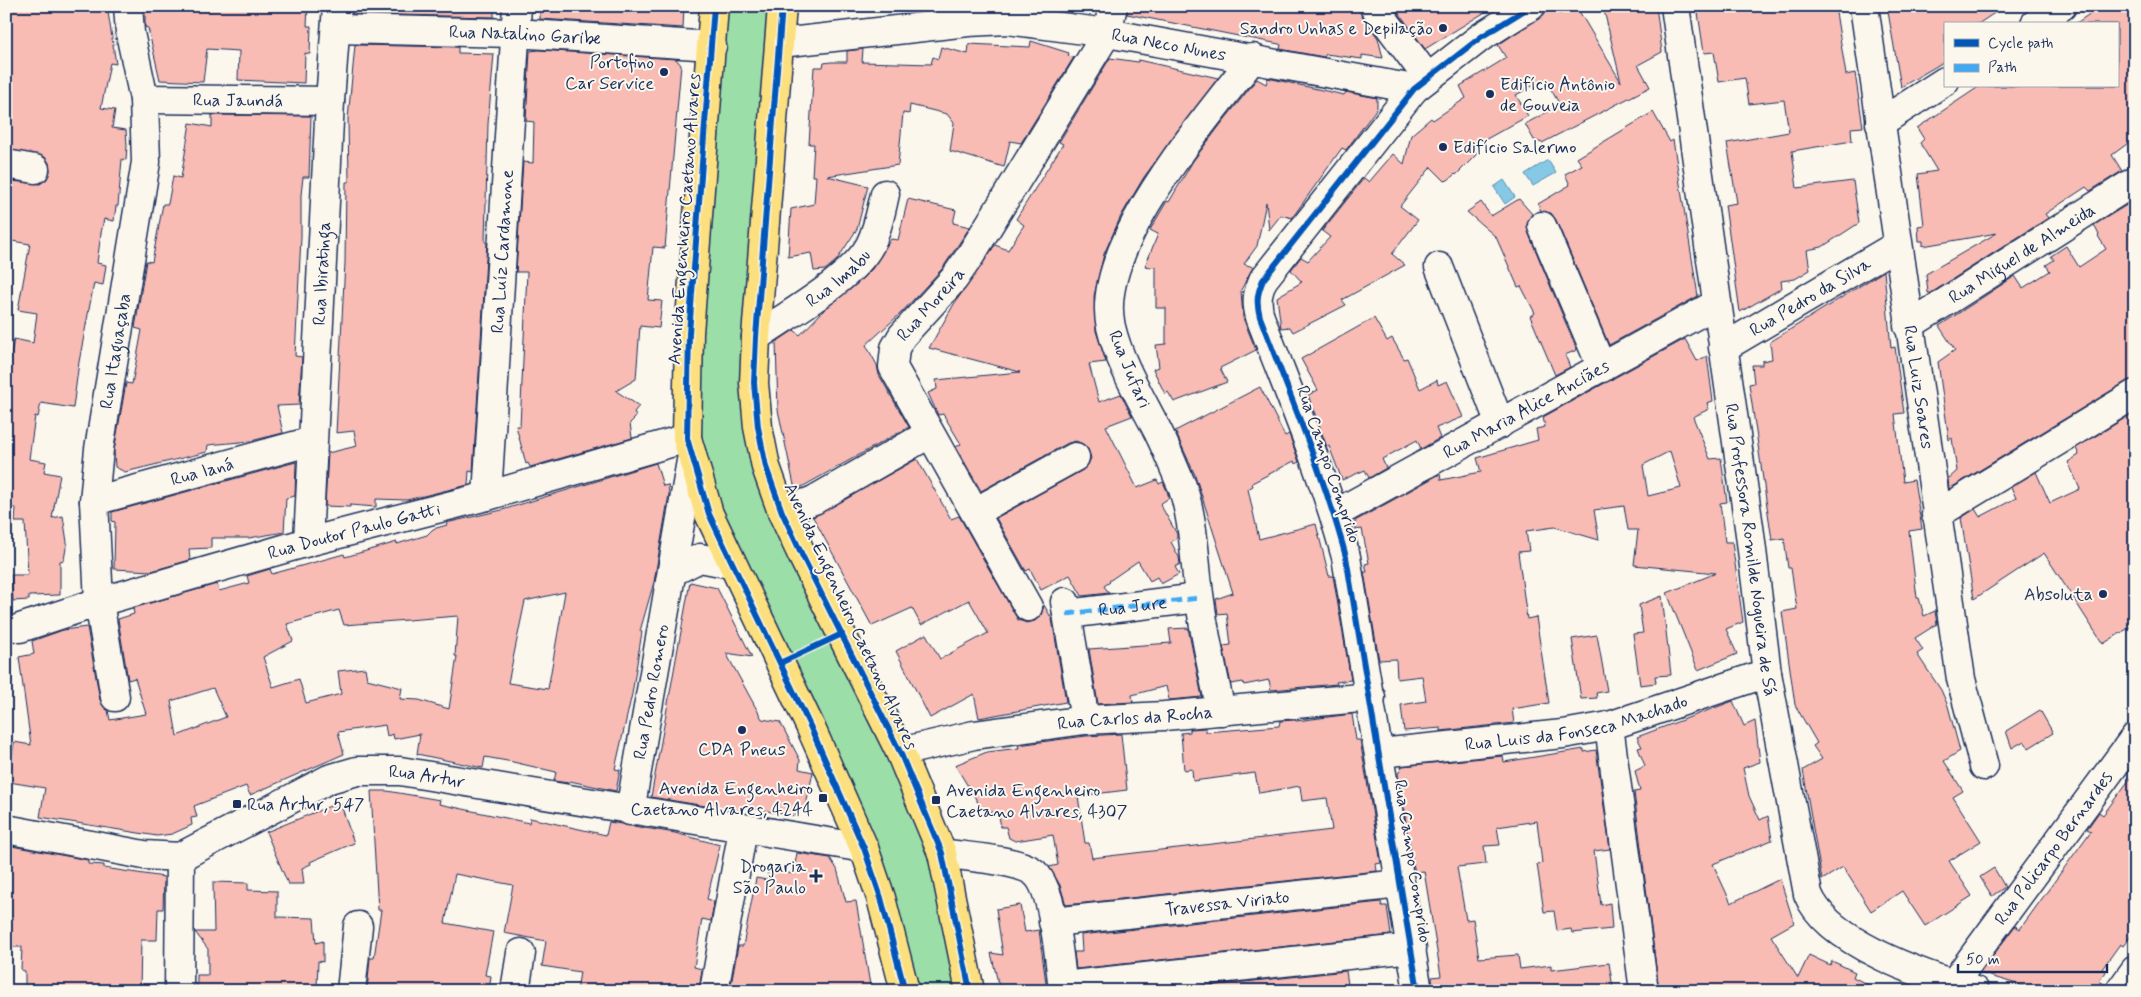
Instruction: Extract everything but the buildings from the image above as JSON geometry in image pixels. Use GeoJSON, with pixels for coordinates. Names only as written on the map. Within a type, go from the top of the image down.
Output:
{"type":"FeatureCollection","features":[{"type":"Feature","properties":{"kind":"main road","name":"Avenida Engenheiro Caetano Alvares"},"geometry":{"type":"LineString","coordinates":[[714,6],[689,333],[689,446],[709,514],[731,564],[810,726],[864,848],[883,906],[905,991]]}},
{"type":"Feature","properties":{"kind":"main road","name":"Avenida Engenheiro Caetano Alvares"},"geometry":{"type":"LineString","coordinates":[[782,6],[756,337],[754,383],[758,427],[766,467],[782,512],[900,752],[942,853],[970,991]]}},
{"type":"Feature","properties":{"kind":"street","name":"Rua Itaguaçaba"},"geometry":{"type":"LineString","coordinates":[[115,697],[99,602],[94,501],[99,449],[146,162],[144,99],[130,33],[128,6]]}},
{"type":"Feature","properties":{"kind":"street","name":"Rua Luíz Cardamone"},"geometry":{"type":"LineString","coordinates":[[487,496],[517,6]]}},
{"type":"Feature","properties":{"kind":"street","name":"Rua Moreira"},"geometry":{"type":"LineString","coordinates":[[1028,607],[893,367],[895,348],[913,322],[954,280],[970,256],[1107,33],[1113,6]]}},
{"type":"Feature","properties":{"kind":"street"},"geometry":{"type":"LineString","coordinates":[[1374,6],[1421,83],[1481,37],[1531,6]]}},
{"type":"Feature","properties":{"kind":"street","name":"Rua Professora Romilde Nogueira de Sá"},"geometry":{"type":"LineString","coordinates":[[1676,6],[1767,674],[1808,894],[1813,907],[1833,927],[1885,958],[1964,988]]}},
{"type":"Feature","properties":{"kind":"street","name":"Rua Luiz Soares"},"geometry":{"type":"LineString","coordinates":[[1864,6],[1908,326],[1960,679],[1984,766]]}},
{"type":"Feature","properties":{"kind":"street"},"geometry":{"type":"LineString","coordinates":[[2038,22],[2062,6]]}},
{"type":"Feature","properties":{"kind":"street","name":"Rua Natalino Garibe"},"geometry":{"type":"LineString","coordinates":[[337,17],[515,33],[712,46]]}},
{"type":"Feature","properties":{"kind":"street","name":"Rua Ibiratinga"},"geometry":{"type":"LineString","coordinates":[[308,542],[330,101],[337,17]]}},
{"type":"Feature","properties":{"kind":"street","name":"Rua Neco Nunes"},"geometry":{"type":"LineString","coordinates":[[780,43],[1007,20],[1107,33],[1253,58],[1421,83]]}},
{"type":"Feature","properties":{"kind":"street","name":"Rua Jufari"},"geometry":{"type":"LineString","coordinates":[[1221,711],[1199,598],[1190,508],[1175,469],[1119,350],[1111,326],[1110,305],[1115,271],[1128,237],[1143,208],[1186,145],[1253,58]]}},
{"type":"Feature","properties":{"kind":"street"},"geometry":{"type":"LineString","coordinates":[[1880,123],[1944,82]]}},
{"type":"Feature","properties":{"kind":"street","name":"Rua Campo Comprido"},"geometry":{"type":"LineString","coordinates":[[1418,991],[1371,697],[1346,557],[1335,514],[1256,304],[1263,280],[1421,83]]}},
{"type":"Feature","properties":{"kind":"street","name":"Rua Jaundá"},"geometry":{"type":"LineString","coordinates":[[144,99],[330,101]]}},
{"type":"Feature","properties":{"kind":"street"},"geometry":{"type":"LineString","coordinates":[[6,164],[35,168]]}},
{"type":"Feature","properties":{"kind":"street","name":"Rua Miguel de Almeida"},"geometry":{"type":"LineString","coordinates":[[1908,326],[2135,181]]}},
{"type":"Feature","properties":{"kind":"street","name":"Rua Imabu"},"geometry":{"type":"LineString","coordinates":[[756,337],[856,264],[869,247],[877,228],[885,194]]}},
{"type":"Feature","properties":{"kind":"street"},"geometry":{"type":"LineString","coordinates":[[1542,226],[1602,368]]}},
{"type":"Feature","properties":{"kind":"street","name":"Rua Pedro da Silva"},"geometry":{"type":"LineString","coordinates":[[1723,348],[1897,245]]}},
{"type":"Feature","properties":{"kind":"street"},"geometry":{"type":"LineString","coordinates":[[1439,267],[1500,424]]}},
{"type":"Feature","properties":{"kind":"street","name":"Rua Maria Alice Anciães"},"geometry":{"type":"LineString","coordinates":[[1335,514],[1716,304]]}},
{"type":"Feature","properties":{"kind":"street"},"geometry":{"type":"LineString","coordinates":[[1936,515],[2135,394]]}},
{"type":"Feature","properties":{"kind":"street"},"geometry":{"type":"LineString","coordinates":[[782,512],[814,500],[929,434]]}},
{"type":"Feature","properties":{"kind":"street","name":"Rua Ianá"},"geometry":{"type":"LineString","coordinates":[[94,501],[312,441]]}},
{"type":"Feature","properties":{"kind":"street","name":"Rua Doutor Paulo Gatti"},"geometry":{"type":"LineString","coordinates":[[20,628],[99,602],[308,542],[689,446]]}},
{"type":"Feature","properties":{"kind":"street","name":"Rua Pedro Romero"},"geometry":{"type":"LineString","coordinates":[[630,811],[672,572],[689,446]]}},
{"type":"Feature","properties":{"kind":"street"},"geometry":{"type":"LineString","coordinates":[[975,512],[1075,457]]}},
{"type":"Feature","properties":{"kind":"street"},"geometry":{"type":"LineString","coordinates":[[672,572],[700,558],[731,564]]}},
{"type":"Feature","properties":{"kind":"street","name":"Rua Jure"},"geometry":{"type":"LineString","coordinates":[[1085,720],[1066,608],[1199,598]]}},
{"type":"Feature","properties":{"kind":"street","name":"Rua Luis da Fonseca Machado"},"geometry":{"type":"LineString","coordinates":[[1380,753],[1563,734],[1609,726],[1767,674]]}},
{"type":"Feature","properties":{"kind":"street","name":"Rua Carlos da Rocha"},"geometry":{"type":"LineString","coordinates":[[900,752],[974,735],[1085,720],[1221,711],[1371,697]]}},
{"type":"Feature","properties":{"kind":"street"},"geometry":{"type":"LineString","coordinates":[[1609,726],[1644,991]]}},
{"type":"Feature","properties":{"kind":"street","name":"Rua Policarpo Bernardes"},"geometry":{"type":"LineString","coordinates":[[1964,988],[2135,737]]}},
{"type":"Feature","properties":{"kind":"street","name":"Rua Artur"},"geometry":{"type":"LineString","coordinates":[[180,858],[329,779],[357,771],[400,771],[630,811],[864,848]]}},
{"type":"Feature","properties":{"kind":"street"},"geometry":{"type":"LineString","coordinates":[[6,829],[144,855],[180,858],[179,991]]}},
{"type":"Feature","properties":{"kind":"street"},"geometry":{"type":"LineString","coordinates":[[714,991],[743,829]]}},
{"type":"Feature","properties":{"kind":"street"},"geometry":{"type":"LineString","coordinates":[[942,853],[1005,862],[1032,871],[1046,889],[1053,922],[1062,989],[1412,948]]}},
{"type":"Feature","properties":{"kind":"street","name":"Travessa Viriato"},"geometry":{"type":"LineString","coordinates":[[1053,922],[1400,884]]}},
{"type":"Feature","properties":{"kind":"street"},"geometry":{"type":"LineString","coordinates":[[351,991],[358,926]]}},
{"type":"Feature","properties":{"kind":"street"},"geometry":{"type":"LineString","coordinates":[[516,991],[522,953]]}},
{"type":"Feature","properties":{"kind":"street"},"geometry":{"type":"LineString","coordinates":[[2120,991],[2135,970]]}},
{"type":"Feature","properties":{"kind":"green space"},"geometry":{"type":"Polygon","coordinates":[[[723,6],[772,6],[746,424],[888,751],[935,866],[958,991],[913,991],[717,512],[696,432],[723,6]]]}},
{"type":"Feature","properties":{"kind":"water"},"geometry":{"type":"Polygon","coordinates":[[[1548,160],[1556,173],[1533,186],[1525,174],[1548,160]]]}},
{"type":"Feature","properties":{"kind":"water"},"geometry":{"type":"Polygon","coordinates":[[[1504,180],[1515,197],[1505,204],[1494,187],[1504,180]]]}},
{"type":"Feature","properties":{"kind":"marked path"},"geometry":{"type":"LineString","coordinates":[[1067,614],[1199,598]]}},
{"type":"Feature","properties":{"kind":"cycle path"},"geometry":{"type":"LineString","coordinates":[[714,6],[689,333],[687,438],[709,514],[810,726],[864,848],[881,898],[905,991]]}},
{"type":"Feature","properties":{"kind":"cycle path"},"geometry":{"type":"LineString","coordinates":[[782,6],[756,337],[754,383],[758,427],[766,467],[782,512],[900,752],[942,853],[970,991]]}},
{"type":"Feature","properties":{"kind":"cycle path"},"geometry":{"type":"LineString","coordinates":[[1418,991],[1346,557],[1328,496],[1260,317],[1258,298],[1263,280],[1414,89],[1481,37],[1531,6]]}},
{"type":"Feature","properties":{"kind":"cycle path"},"geometry":{"type":"LineString","coordinates":[[780,663],[842,634]]}},
{"type":"Feature","properties":{"kind":"place","name":"Sandro Unhas e Depilação"},"geometry":{"type":"Point","coordinates":[1443,28]}},
{"type":"Feature","properties":{"kind":"place","name":"Portofino Car Service"},"geometry":{"type":"Point","coordinates":[664,72]}},
{"type":"Feature","properties":{"kind":"place","name":"Edifício Antônio de Gouveia"},"geometry":{"type":"Point","coordinates":[1490,94]}},
{"type":"Feature","properties":{"kind":"place","name":"Edifício Salermo"},"geometry":{"type":"Point","coordinates":[1443,147]}},
{"type":"Feature","properties":{"kind":"place","name":"Absoluta"},"geometry":{"type":"Point","coordinates":[2103,594]}},
{"type":"Feature","properties":{"kind":"place","name":"CDA Pneus"},"geometry":{"type":"Point","coordinates":[742,730]}},
{"type":"Feature","properties":{"kind":"place","name":"Avenida Engenheiro Caetano Alvares, 4244"},"geometry":{"type":"Point","coordinates":[823,798]}},
{"type":"Feature","properties":{"kind":"place","name":"Avenida Engenheiro Caetano Alvares, 4307"},"geometry":{"type":"Point","coordinates":[936,800]}},
{"type":"Feature","properties":{"kind":"place","name":"Rua Artur, 547"},"geometry":{"type":"Point","coordinates":[237,804]}},
{"type":"Feature","properties":{"kind":"place","name":"Drogaria São Paulo"},"geometry":{"type":"Point","coordinates":[816,876]}}]}
